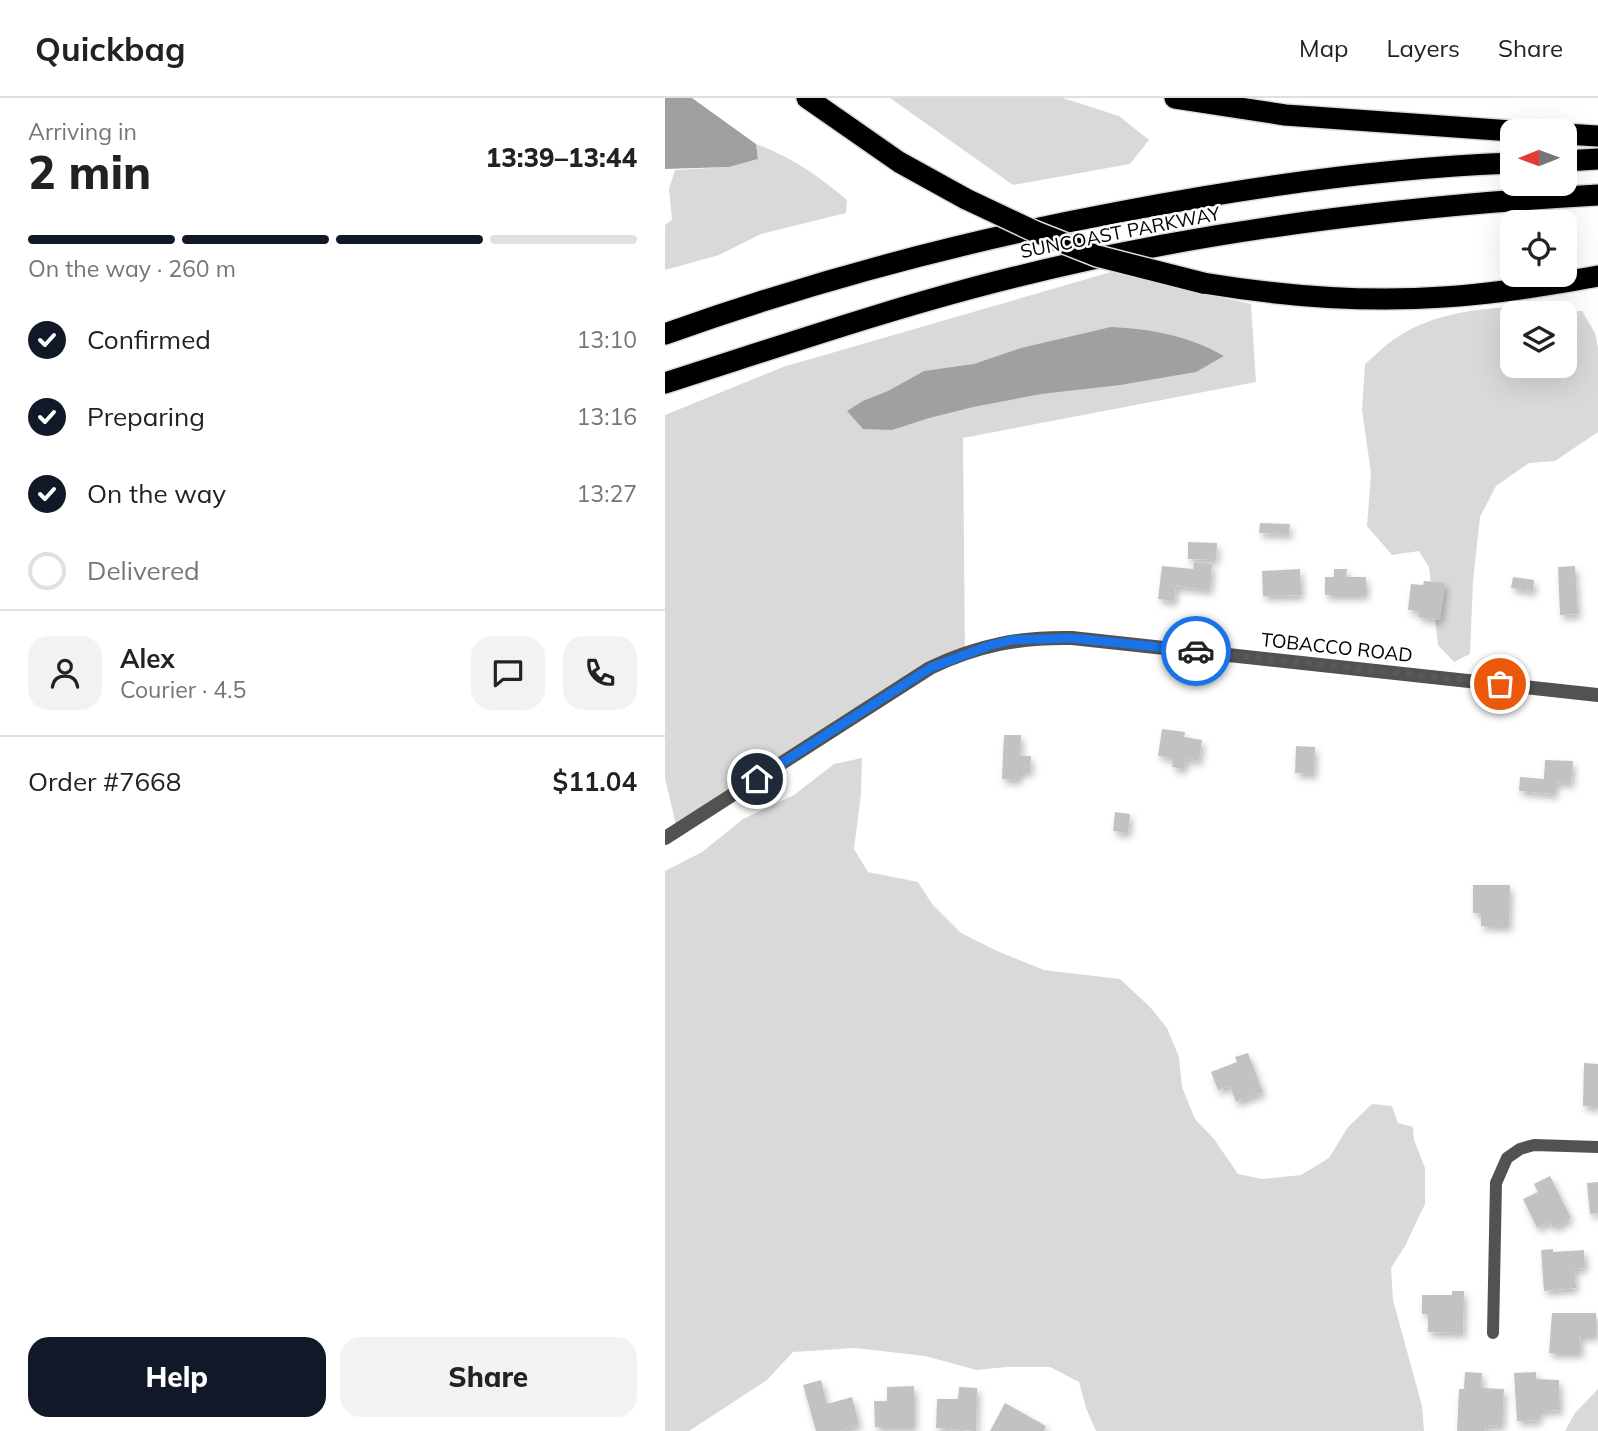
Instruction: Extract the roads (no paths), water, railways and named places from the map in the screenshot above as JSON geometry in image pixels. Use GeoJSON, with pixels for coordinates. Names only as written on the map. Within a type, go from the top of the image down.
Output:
{"type":"FeatureCollection","features":[{"type":"Feature","properties":{"kind":"highway"},"geometry":{"type":"LineString","coordinates":[[807,98],[899,162],[966,199],[1036,232],[1097,256],[1203,283],[1296,296],[1408,299],[1475,295],[1598,276]]}},
{"type":"Feature","properties":{"kind":"highway"},"geometry":{"type":"LineString","coordinates":[[1175,98],[1285,115],[1500,130]]}},
{"type":"Feature","properties":{"kind":"highway"},"geometry":{"type":"LineString","coordinates":[[1577,135],[1598,136]]}},
{"type":"Feature","properties":{"kind":"highway"},"geometry":{"type":"LineString","coordinates":[[1577,160],[1598,159]]}},
{"type":"Feature","properties":{"kind":"highway","name":"SUNCOAST PARKWAY"},"geometry":{"type":"LineString","coordinates":[[665,334],[824,282],[958,245],[1109,213],[1303,181],[1380,172],[1500,164]]}},
{"type":"Feature","properties":{"kind":"highway","name":"SUNCOAST PARKWAY"},"geometry":{"type":"LineString","coordinates":[[665,383],[915,304],[1003,280],[1166,244],[1334,217],[1598,195]]}},
{"type":"Feature","properties":{"kind":"highway"},"geometry":{"type":"LineString","coordinates":[[665,328],[714,316]]}},
{"type":"Feature","properties":{"kind":"highway"},"geometry":{"type":"LineString","coordinates":[[665,393],[758,352]]}},
{"type":"Feature","properties":{"kind":"street","name":"TOBACCO ROAD"},"geometry":{"type":"LineString","coordinates":[[665,838],[930,668],[967,652],[1012,640],[1072,638],[1598,695]]}},
{"type":"Feature","properties":{"kind":"street"},"geometry":{"type":"LineString","coordinates":[[1493,1333],[1496,1183],[1507,1158],[1520,1149],[1534,1145],[1598,1147]]}}]}
